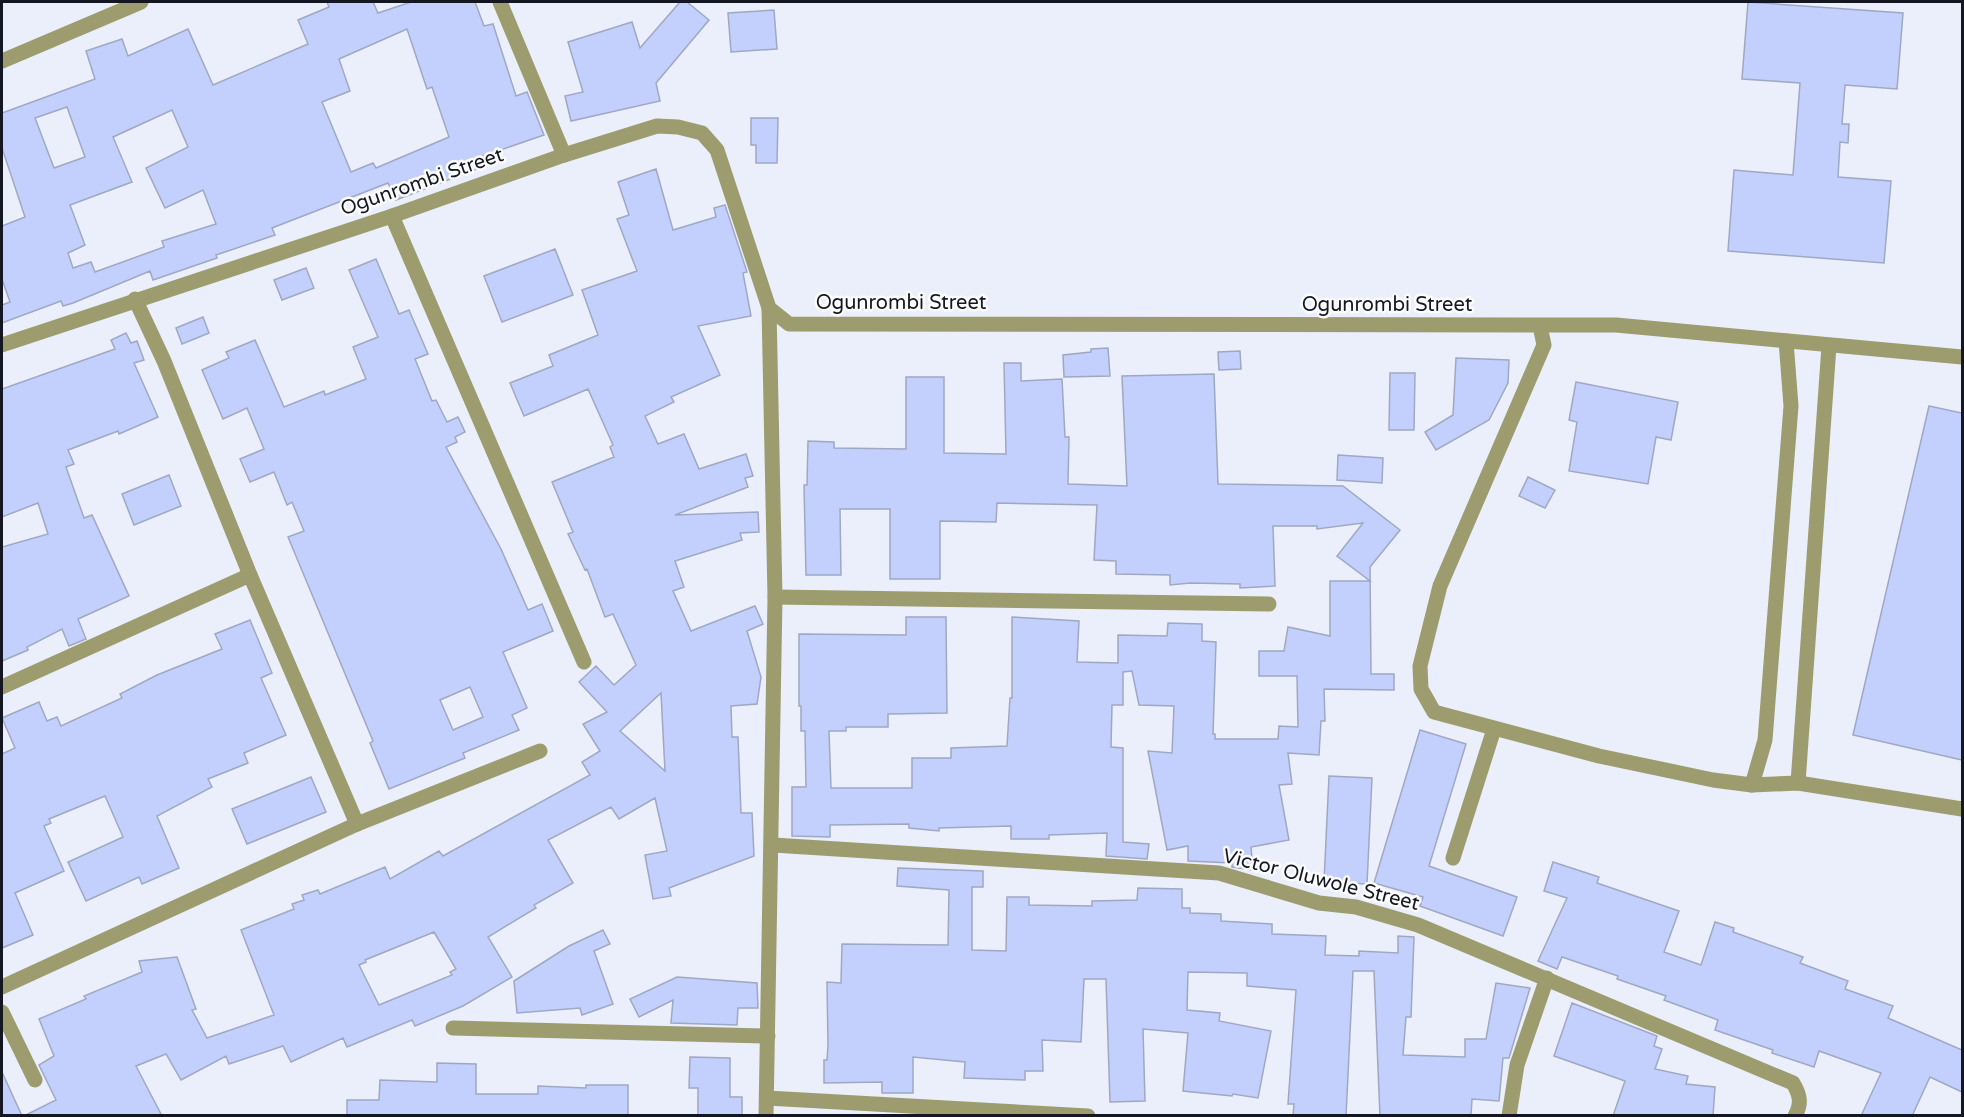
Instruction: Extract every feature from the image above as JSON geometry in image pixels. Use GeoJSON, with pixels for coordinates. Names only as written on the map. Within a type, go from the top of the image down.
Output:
{"type":"FeatureCollection","features":[{"type":"Feature","properties":{"kind":"street"},"geometry":{"type":"LineString","coordinates":[[2,61],[141,2]]}},
{"type":"Feature","properties":{"kind":"street"},"geometry":{"type":"LineString","coordinates":[[500,2],[564,155]]}},
{"type":"Feature","properties":{"kind":"street","name":"Ogunrombi Street"},"geometry":{"type":"LineString","coordinates":[[2,345],[135,299],[392,216],[564,155],[657,126],[678,127],[702,133],[717,150],[769,308],[789,324],[1616,325],[1962,357]]}},
{"type":"Feature","properties":{"kind":"street"},"geometry":{"type":"LineString","coordinates":[[392,216],[584,662]]}},
{"type":"Feature","properties":{"kind":"street"},"geometry":{"type":"LineString","coordinates":[[135,299],[164,361],[250,575],[357,824]]}},
{"type":"Feature","properties":{"kind":"street"},"geometry":{"type":"LineString","coordinates":[[766,1116],[776,597],[769,308]]}},
{"type":"Feature","properties":{"kind":"street"},"geometry":{"type":"LineString","coordinates":[[1540,326],[1544,345],[1440,586],[1420,666],[1421,689],[1434,712],[1599,756],[1713,780],[1752,785],[1798,783],[1962,809]]}},
{"type":"Feature","properties":{"kind":"street"},"geometry":{"type":"LineString","coordinates":[[1752,785],[1765,740],[1791,406],[1786,341]]}},
{"type":"Feature","properties":{"kind":"street"},"geometry":{"type":"LineString","coordinates":[[1798,783],[1829,346]]}},
{"type":"Feature","properties":{"kind":"street"},"geometry":{"type":"LineString","coordinates":[[2,687],[250,575]]}},
{"type":"Feature","properties":{"kind":"street"},"geometry":{"type":"LineString","coordinates":[[776,597],[1269,603]]}},
{"type":"Feature","properties":{"kind":"street"},"geometry":{"type":"LineString","coordinates":[[1453,858],[1494,729]]}},
{"type":"Feature","properties":{"kind":"street"},"geometry":{"type":"LineString","coordinates":[[2,987],[357,824],[540,751]]}},
{"type":"Feature","properties":{"kind":"street","name":"Victor Oluwole Street"},"geometry":{"type":"LineString","coordinates":[[773,845],[1219,873],[1319,903],[1356,907],[1418,925],[1793,1083],[1800,1095],[1800,1107],[1795,1116]]}},
{"type":"Feature","properties":{"kind":"street"},"geometry":{"type":"LineString","coordinates":[[1509,1116],[1517,1065],[1547,978]]}},
{"type":"Feature","properties":{"kind":"street"},"geometry":{"type":"LineString","coordinates":[[2,1012],[35,1080]]}},
{"type":"Feature","properties":{"kind":"street"},"geometry":{"type":"LineString","coordinates":[[453,1028],[768,1036]]}},
{"type":"Feature","properties":{"kind":"street"},"geometry":{"type":"LineString","coordinates":[[767,1098],[1088,1116]]}},
{"type":"Feature","properties":{"kind":"building"},"geometry":{"type":"Polygon","coordinates":[[[327,2],[373,2],[378,13],[411,2],[475,2],[484,26],[493,24],[516,96],[527,92],[544,135],[483,156],[487,165],[396,200],[388,183],[272,228],[275,235],[216,255],[217,258],[153,280],[150,271],[73,303],[63,306],[61,301],[2,323],[2,305],[10,302],[2,279],[2,226],[25,217],[2,148],[2,113],[95,79],[86,51],[122,39],[128,56],[188,29],[213,85],[308,44],[298,20],[329,7],[327,2]],[[407,29],[339,59],[350,91],[322,102],[351,172],[373,163],[376,168],[449,137],[432,87],[427,89],[407,29]],[[67,107],[35,118],[54,168],[85,157],[67,107]],[[172,110],[113,137],[132,182],[70,205],[85,245],[68,253],[73,268],[91,262],[95,272],[164,247],[162,241],[216,224],[203,190],[165,208],[146,168],[188,147],[172,110]]]}},
{"type":"Feature","properties":{"kind":"building"},"geometry":{"type":"Polygon","coordinates":[[[680,2],[687,2],[709,20],[656,83],[660,101],[571,121],[565,96],[583,92],[568,42],[632,22],[640,48],[680,2]]]}},
{"type":"Feature","properties":{"kind":"building"},"geometry":{"type":"Polygon","coordinates":[[[1748,2],[1903,13],[1897,89],[1845,85],[1842,124],[1849,124],[1848,143],[1840,142],[1838,177],[1891,181],[1884,263],[1728,251],[1734,170],[1793,175],[1800,83],[1742,79],[1748,2]]]}},
{"type":"Feature","properties":{"kind":"building"},"geometry":{"type":"Polygon","coordinates":[[[774,10],[777,49],[731,52],[728,13],[774,10]]]}},
{"type":"Feature","properties":{"kind":"building"},"geometry":{"type":"Polygon","coordinates":[[[751,118],[778,118],[777,163],[756,163],[756,145],[751,145],[751,118]]]}},
{"type":"Feature","properties":{"kind":"building"},"geometry":{"type":"Polygon","coordinates":[[[656,169],[673,230],[716,217],[714,208],[725,205],[747,272],[743,273],[751,316],[698,326],[720,375],[671,397],[674,402],[645,416],[658,444],[684,434],[699,469],[746,454],[753,476],[745,478],[748,487],[675,515],[758,512],[759,532],[740,533],[742,540],[675,561],[684,587],[673,591],[691,631],[755,606],[763,624],[747,631],[761,677],[757,704],[731,706],[732,737],[738,737],[741,813],[752,813],[754,856],[669,888],[671,896],[653,899],[645,855],[667,851],[655,798],[619,819],[611,807],[548,840],[573,883],[534,905],[536,908],[488,937],[512,977],[463,1006],[415,1026],[412,1020],[347,1047],[343,1038],[291,1062],[283,1046],[229,1064],[226,1056],[181,1080],[166,1054],[136,1066],[162,1116],[24,1116],[56,1100],[39,1065],[54,1056],[39,1019],[86,999],[84,996],[142,972],[139,961],[177,957],[196,1009],[192,1010],[207,1038],[274,1015],[241,930],[294,909],[292,904],[304,900],[302,895],[318,890],[320,894],[385,867],[390,879],[439,851],[443,856],[590,775],[582,762],[600,751],[583,724],[607,712],[579,682],[596,666],[614,685],[636,665],[613,614],[605,617],[587,569],[585,570],[568,534],[573,532],[552,482],[614,457],[610,447],[613,445],[588,389],[524,416],[510,383],[553,366],[549,355],[598,335],[582,290],[637,271],[617,219],[629,215],[618,182],[656,169]],[[661,693],[620,731],[665,771],[661,693]],[[434,932],[365,960],[366,962],[359,965],[379,1005],[452,975],[450,972],[456,969],[434,932]]]}},
{"type":"Feature","properties":{"kind":"building"},"geometry":{"type":"Polygon","coordinates":[[[555,249],[573,295],[502,322],[484,276],[555,249]]]}},
{"type":"Feature","properties":{"kind":"building"},"geometry":{"type":"Polygon","coordinates":[[[376,259],[399,314],[409,310],[428,354],[415,359],[432,401],[436,400],[447,422],[458,417],[465,432],[455,437],[457,442],[446,447],[501,549],[528,610],[542,604],[553,631],[503,652],[527,708],[512,715],[519,730],[463,753],[465,758],[389,789],[370,743],[373,741],[288,537],[304,531],[292,502],[287,505],[274,472],[250,482],[240,459],[264,449],[247,408],[223,419],[202,370],[229,358],[226,352],[255,340],[284,407],[324,391],[325,395],[366,379],[353,347],[378,337],[349,270],[376,259]],[[470,687],[440,700],[453,730],[483,717],[470,687]]]}},
{"type":"Feature","properties":{"kind":"building"},"geometry":{"type":"Polygon","coordinates":[[[306,268],[314,288],[282,300],[274,280],[306,268]]]}},
{"type":"Feature","properties":{"kind":"building"},"geometry":{"type":"Polygon","coordinates":[[[203,317],[209,333],[182,344],[176,328],[203,317]]]}},
{"type":"Feature","properties":{"kind":"building"},"geometry":{"type":"Polygon","coordinates":[[[126,333],[131,343],[137,341],[144,360],[134,363],[158,417],[119,434],[118,431],[68,450],[74,464],[66,467],[84,518],[92,515],[129,596],[78,619],[86,639],[69,646],[62,629],[27,647],[28,650],[2,661],[2,547],[48,534],[38,503],[2,517],[2,389],[115,349],[111,340],[126,333]]]}},
{"type":"Feature","properties":{"kind":"building"},"geometry":{"type":"Polygon","coordinates":[[[1108,348],[1110,376],[1064,377],[1063,355],[1108,348]]]}},
{"type":"Feature","properties":{"kind":"building"},"geometry":{"type":"Polygon","coordinates":[[[1240,351],[1241,369],[1219,370],[1218,352],[1240,351]]]}},
{"type":"Feature","properties":{"kind":"building"},"geometry":{"type":"Polygon","coordinates":[[[1456,358],[1509,360],[1508,383],[1489,420],[1436,450],[1425,432],[1453,415],[1456,358]]]}},
{"type":"Feature","properties":{"kind":"building"},"geometry":{"type":"Polygon","coordinates":[[[1004,363],[1021,363],[1021,381],[1062,379],[1065,437],[1069,437],[1068,484],[1127,486],[1122,376],[1214,374],[1218,484],[1343,486],[1400,530],[1370,567],[1371,674],[1394,674],[1394,690],[1324,689],[1325,721],[1321,721],[1319,755],[1288,753],[1292,784],[1279,785],[1289,840],[1251,847],[1253,870],[1232,867],[1232,863],[1188,861],[1188,846],[1167,850],[1148,751],[1172,753],[1174,706],[1139,705],[1132,671],[1123,672],[1123,705],[1112,705],[1111,747],[1123,748],[1123,842],[1149,844],[1147,859],[1106,856],[1107,833],[1049,835],[1049,839],[1011,839],[1011,826],[939,828],[939,831],[909,828],[909,824],[830,825],[830,837],[792,836],[792,787],[806,787],[805,731],[801,731],[801,706],[799,706],[799,634],[906,635],[906,617],[946,617],[947,713],[888,714],[888,727],[846,727],[846,731],[829,731],[831,788],[912,788],[912,758],[951,758],[951,748],[1007,746],[1010,698],[1012,698],[1012,617],[1079,621],[1077,662],[1118,663],[1118,635],[1167,636],[1168,623],[1202,624],[1202,641],[1216,642],[1213,734],[1215,734],[1215,739],[1278,739],[1279,726],[1298,727],[1297,676],[1259,676],[1259,651],[1284,651],[1288,627],[1330,636],[1330,581],[1370,581],[1337,556],[1363,523],[1317,529],[1317,526],[1273,526],[1275,586],[1240,588],[1240,584],[1170,585],[1170,575],[1116,574],[1116,561],[1094,560],[1097,505],[997,503],[996,522],[940,521],[940,579],[890,579],[890,509],[840,509],[841,575],[806,575],[804,485],[807,485],[808,441],[834,442],[834,448],[906,449],[906,377],[944,377],[944,453],[1006,454],[1004,363]]]}},
{"type":"Feature","properties":{"kind":"building"},"geometry":{"type":"Polygon","coordinates":[[[1390,373],[1415,373],[1414,430],[1389,430],[1390,373]]]}},
{"type":"Feature","properties":{"kind":"building"},"geometry":{"type":"Polygon","coordinates":[[[1576,382],[1678,402],[1671,440],[1656,437],[1648,484],[1569,471],[1577,422],[1569,420],[1576,382]]]}},
{"type":"Feature","properties":{"kind":"building"},"geometry":{"type":"Polygon","coordinates":[[[1929,406],[1962,413],[1962,760],[1853,735],[1929,406]]]}},
{"type":"Feature","properties":{"kind":"building"},"geometry":{"type":"Polygon","coordinates":[[[1338,455],[1383,458],[1382,483],[1337,480],[1338,455]]]}},
{"type":"Feature","properties":{"kind":"building"},"geometry":{"type":"Polygon","coordinates":[[[169,475],[181,506],[134,525],[122,494],[169,475]]]}},
{"type":"Feature","properties":{"kind":"building"},"geometry":{"type":"Polygon","coordinates":[[[1528,477],[1555,490],[1545,508],[1519,496],[1528,477]]]}},
{"type":"Feature","properties":{"kind":"building"},"geometry":{"type":"Polygon","coordinates":[[[250,620],[272,673],[261,678],[286,735],[244,753],[248,763],[208,779],[212,787],[157,816],[179,868],[142,884],[139,877],[86,901],[68,862],[123,837],[105,796],[49,819],[51,823],[44,826],[64,871],[15,893],[33,935],[2,948],[2,754],[15,748],[2,718],[39,702],[47,721],[57,717],[61,726],[122,698],[120,694],[157,675],[222,649],[215,634],[250,620]]]}},
{"type":"Feature","properties":{"kind":"building"},"geometry":{"type":"Polygon","coordinates":[[[1420,730],[1466,744],[1429,866],[1517,897],[1503,936],[1420,906],[1423,897],[1374,883],[1420,730]]]}},
{"type":"Feature","properties":{"kind":"building"},"geometry":{"type":"Polygon","coordinates":[[[1329,776],[1372,778],[1367,884],[1324,882],[1329,776]]]}},
{"type":"Feature","properties":{"kind":"building"},"geometry":{"type":"Polygon","coordinates":[[[311,777],[326,812],[247,844],[232,809],[311,777]]]}},
{"type":"Feature","properties":{"kind":"building"},"geometry":{"type":"Polygon","coordinates":[[[1553,862],[1599,877],[1597,883],[1679,911],[1664,952],[1701,965],[1715,922],[1734,928],[1733,932],[1803,957],[1800,963],[1848,981],[1845,989],[1893,1006],[1888,1018],[1962,1050],[1962,1092],[1930,1077],[1912,1116],[1861,1116],[1881,1073],[1819,1051],[1814,1067],[1715,1030],[1718,1020],[1664,1000],[1666,996],[1617,979],[1618,976],[1562,957],[1557,969],[1538,961],[1567,898],[1544,891],[1553,862]]]}},
{"type":"Feature","properties":{"kind":"building"},"geometry":{"type":"Polygon","coordinates":[[[898,868],[983,871],[983,887],[972,887],[972,950],[1006,951],[1007,897],[1029,897],[1029,905],[1092,906],[1092,901],[1137,900],[1138,888],[1182,889],[1182,908],[1190,908],[1190,913],[1221,914],[1221,921],[1272,924],[1272,934],[1326,936],[1325,955],[1359,956],[1359,951],[1398,953],[1398,936],[1414,937],[1411,1017],[1406,1017],[1403,1055],[1465,1057],[1465,1039],[1486,1039],[1496,983],[1530,988],[1509,1058],[1503,1058],[1499,1101],[1472,1099],[1471,1116],[1380,1116],[1374,971],[1353,971],[1346,1116],[1293,1116],[1294,1104],[1288,1104],[1296,990],[1247,986],[1247,973],[1188,972],[1187,1010],[1220,1013],[1219,1021],[1271,1031],[1258,1098],[1183,1091],[1188,1033],[1143,1029],[1145,1101],[1110,1102],[1106,979],[1084,979],[1081,1042],[1042,1040],[1043,1071],[1025,1071],[1025,1080],[964,1078],[965,1062],[913,1057],[913,1093],[882,1093],[882,1082],[824,1083],[824,1060],[827,1060],[828,1045],[827,982],[841,983],[842,944],[948,945],[949,890],[897,886],[898,868]]]}},
{"type":"Feature","properties":{"kind":"building"},"geometry":{"type":"Polygon","coordinates":[[[603,930],[610,944],[594,951],[613,1004],[582,1015],[580,1008],[517,1013],[514,981],[569,946],[603,930]]]}},
{"type":"Feature","properties":{"kind":"building"},"geometry":{"type":"Polygon","coordinates":[[[677,977],[757,983],[758,1008],[738,1008],[737,1025],[671,1023],[673,1000],[639,1017],[630,999],[677,977]]]}},
{"type":"Feature","properties":{"kind":"building"},"geometry":{"type":"Polygon","coordinates":[[[1572,1003],[1657,1036],[1654,1046],[1662,1049],[1655,1069],[1688,1076],[1686,1084],[1715,1087],[1713,1116],[1613,1116],[1625,1081],[1554,1056],[1572,1003]]]}},
{"type":"Feature","properties":{"kind":"building"},"geometry":{"type":"Polygon","coordinates":[[[690,1057],[730,1058],[730,1097],[742,1097],[742,1116],[698,1116],[698,1088],[689,1088],[690,1057]]]}},
{"type":"Feature","properties":{"kind":"building"},"geometry":{"type":"Polygon","coordinates":[[[437,1063],[476,1064],[476,1094],[538,1094],[538,1086],[586,1088],[586,1085],[628,1085],[628,1116],[347,1116],[347,1100],[379,1100],[380,1080],[437,1082],[437,1063]]]}},
{"type":"Feature","properties":{"kind":"building"},"geometry":{"type":"Polygon","coordinates":[[[2,1072],[22,1116],[2,1116],[2,1072]]]}}]}
